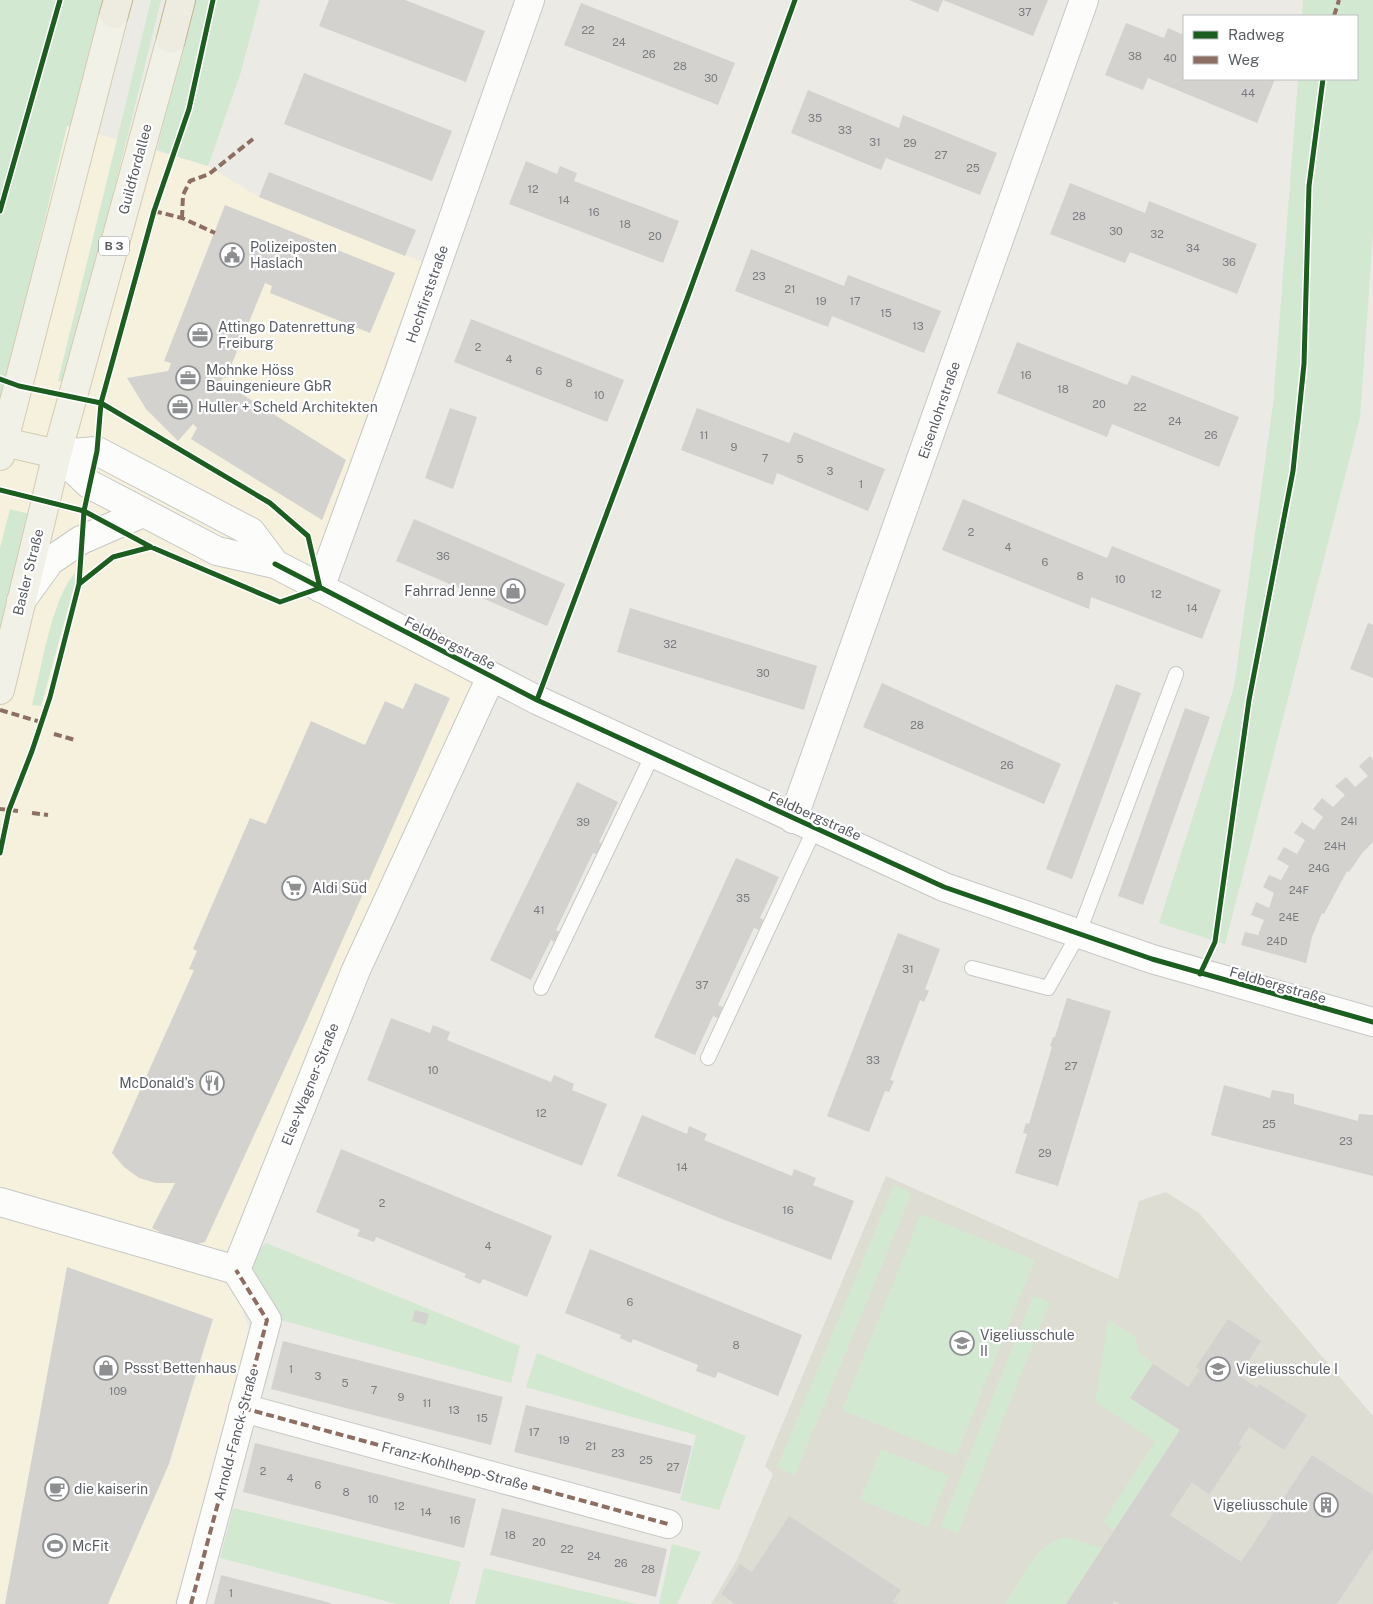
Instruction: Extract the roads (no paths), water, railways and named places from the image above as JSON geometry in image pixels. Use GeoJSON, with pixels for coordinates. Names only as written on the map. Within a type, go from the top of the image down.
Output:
{"type":"FeatureCollection","features":[{"type":"Feature","properties":{"kind":"highway","name":"Guildfordallee"},"geometry":{"type":"LineString","coordinates":[[171,38],[181,0]]}},
{"type":"Feature","properties":{"kind":"main road"},"geometry":{"type":"LineString","coordinates":[[57,454],[2,449],[116,7]]}},
{"type":"Feature","properties":{"kind":"main road","name":"Guildfordallee"},"geometry":{"type":"LineString","coordinates":[[57,454],[171,38]]}},
{"type":"Feature","properties":{"kind":"main road","name":"Basler Straße"},"geometry":{"type":"LineString","coordinates":[[0,690],[57,454]]}},
{"type":"Feature","properties":{"kind":"street","name":"Hochfirststraße"},"geometry":{"type":"LineString","coordinates":[[320,588],[404,359],[530,0]]}},
{"type":"Feature","properties":{"kind":"street","name":"Eisenlohrstraße"},"geometry":{"type":"LineString","coordinates":[[804,824],[1084,0]]}},
{"type":"Feature","properties":{"kind":"street","name":"Feldbergstraße"},"geometry":{"type":"LineString","coordinates":[[57,454],[97,451],[251,532],[275,564]]}},
{"type":"Feature","properties":{"kind":"street","name":"Feldbergstraße"},"geometry":{"type":"LineString","coordinates":[[57,454],[89,484],[143,514],[217,551],[275,564],[491,677],[653,754],[944,887],[1078,935],[1200,974],[1373,1022]]}},
{"type":"Feature","properties":{"kind":"street"},"geometry":{"type":"LineString","coordinates":[[21,600],[50,561],[81,540],[143,514]]}},
{"type":"Feature","properties":{"kind":"street","name":"Else-Wagner-Straße"},"geometry":{"type":"LineString","coordinates":[[236,1270],[356,970],[491,677]]}},
{"type":"Feature","properties":{"kind":"street"},"geometry":{"type":"LineString","coordinates":[[0,1202],[236,1270]]}},
{"type":"Feature","properties":{"kind":"street","name":"Arnold-Fanck-Straße"},"geometry":{"type":"LineString","coordinates":[[191,1604],[267,1320],[236,1270]]}},
{"type":"Feature","properties":{"kind":"street","name":"Franz-Kohlhepp-Straße"},"geometry":{"type":"LineString","coordinates":[[243,1408],[668,1524]]}},
{"type":"Feature","properties":{"kind":"lane"},"geometry":{"type":"LineString","coordinates":[[972,968],[1048,988],[1078,935],[1176,674]]}},
{"type":"Feature","properties":{"kind":"lane"},"geometry":{"type":"LineString","coordinates":[[541,988],[653,754]]}},
{"type":"Feature","properties":{"kind":"lane"},"geometry":{"type":"LineString","coordinates":[[708,1058],[804,824]]}},
{"type":"Feature","properties":{"kind":"place","name":"Polizeiposten Haslach"},"geometry":{"type":"Point","coordinates":[232,255]}},
{"type":"Feature","properties":{"kind":"place","name":"Attingo Datenrettung Freiburg"},"geometry":{"type":"Point","coordinates":[200,335]}},
{"type":"Feature","properties":{"kind":"place","name":"Mohnke Höss Bauingenieure GbR"},"geometry":{"type":"Point","coordinates":[188,378]}},
{"type":"Feature","properties":{"kind":"place","name":"Huller + Scheld Architekten"},"geometry":{"type":"Point","coordinates":[180,407]}},
{"type":"Feature","properties":{"kind":"place","name":"Fahrrad Jenne"},"geometry":{"type":"Point","coordinates":[513,591]}},
{"type":"Feature","properties":{"kind":"place","name":"Aldi Süd"},"geometry":{"type":"Point","coordinates":[294,888]}},
{"type":"Feature","properties":{"kind":"place","name":"McDonald's"},"geometry":{"type":"Point","coordinates":[212,1083]}},
{"type":"Feature","properties":{"kind":"place","name":"Vigeliusschule II"},"geometry":{"type":"Point","coordinates":[962,1343]}},
{"type":"Feature","properties":{"kind":"place","name":"Pssst Bettenhaus"},"geometry":{"type":"Point","coordinates":[106,1368]}},
{"type":"Feature","properties":{"kind":"place","name":"Vigeliusschule I"},"geometry":{"type":"Point","coordinates":[1218,1369]}},
{"type":"Feature","properties":{"kind":"place","name":"die kaiserin"},"geometry":{"type":"Point","coordinates":[57,1489]}},
{"type":"Feature","properties":{"kind":"place","name":"Vigeliusschule"},"geometry":{"type":"Point","coordinates":[1326,1505]}},
{"type":"Feature","properties":{"kind":"place","name":"McFit"},"geometry":{"type":"Point","coordinates":[55,1546]}}]}
